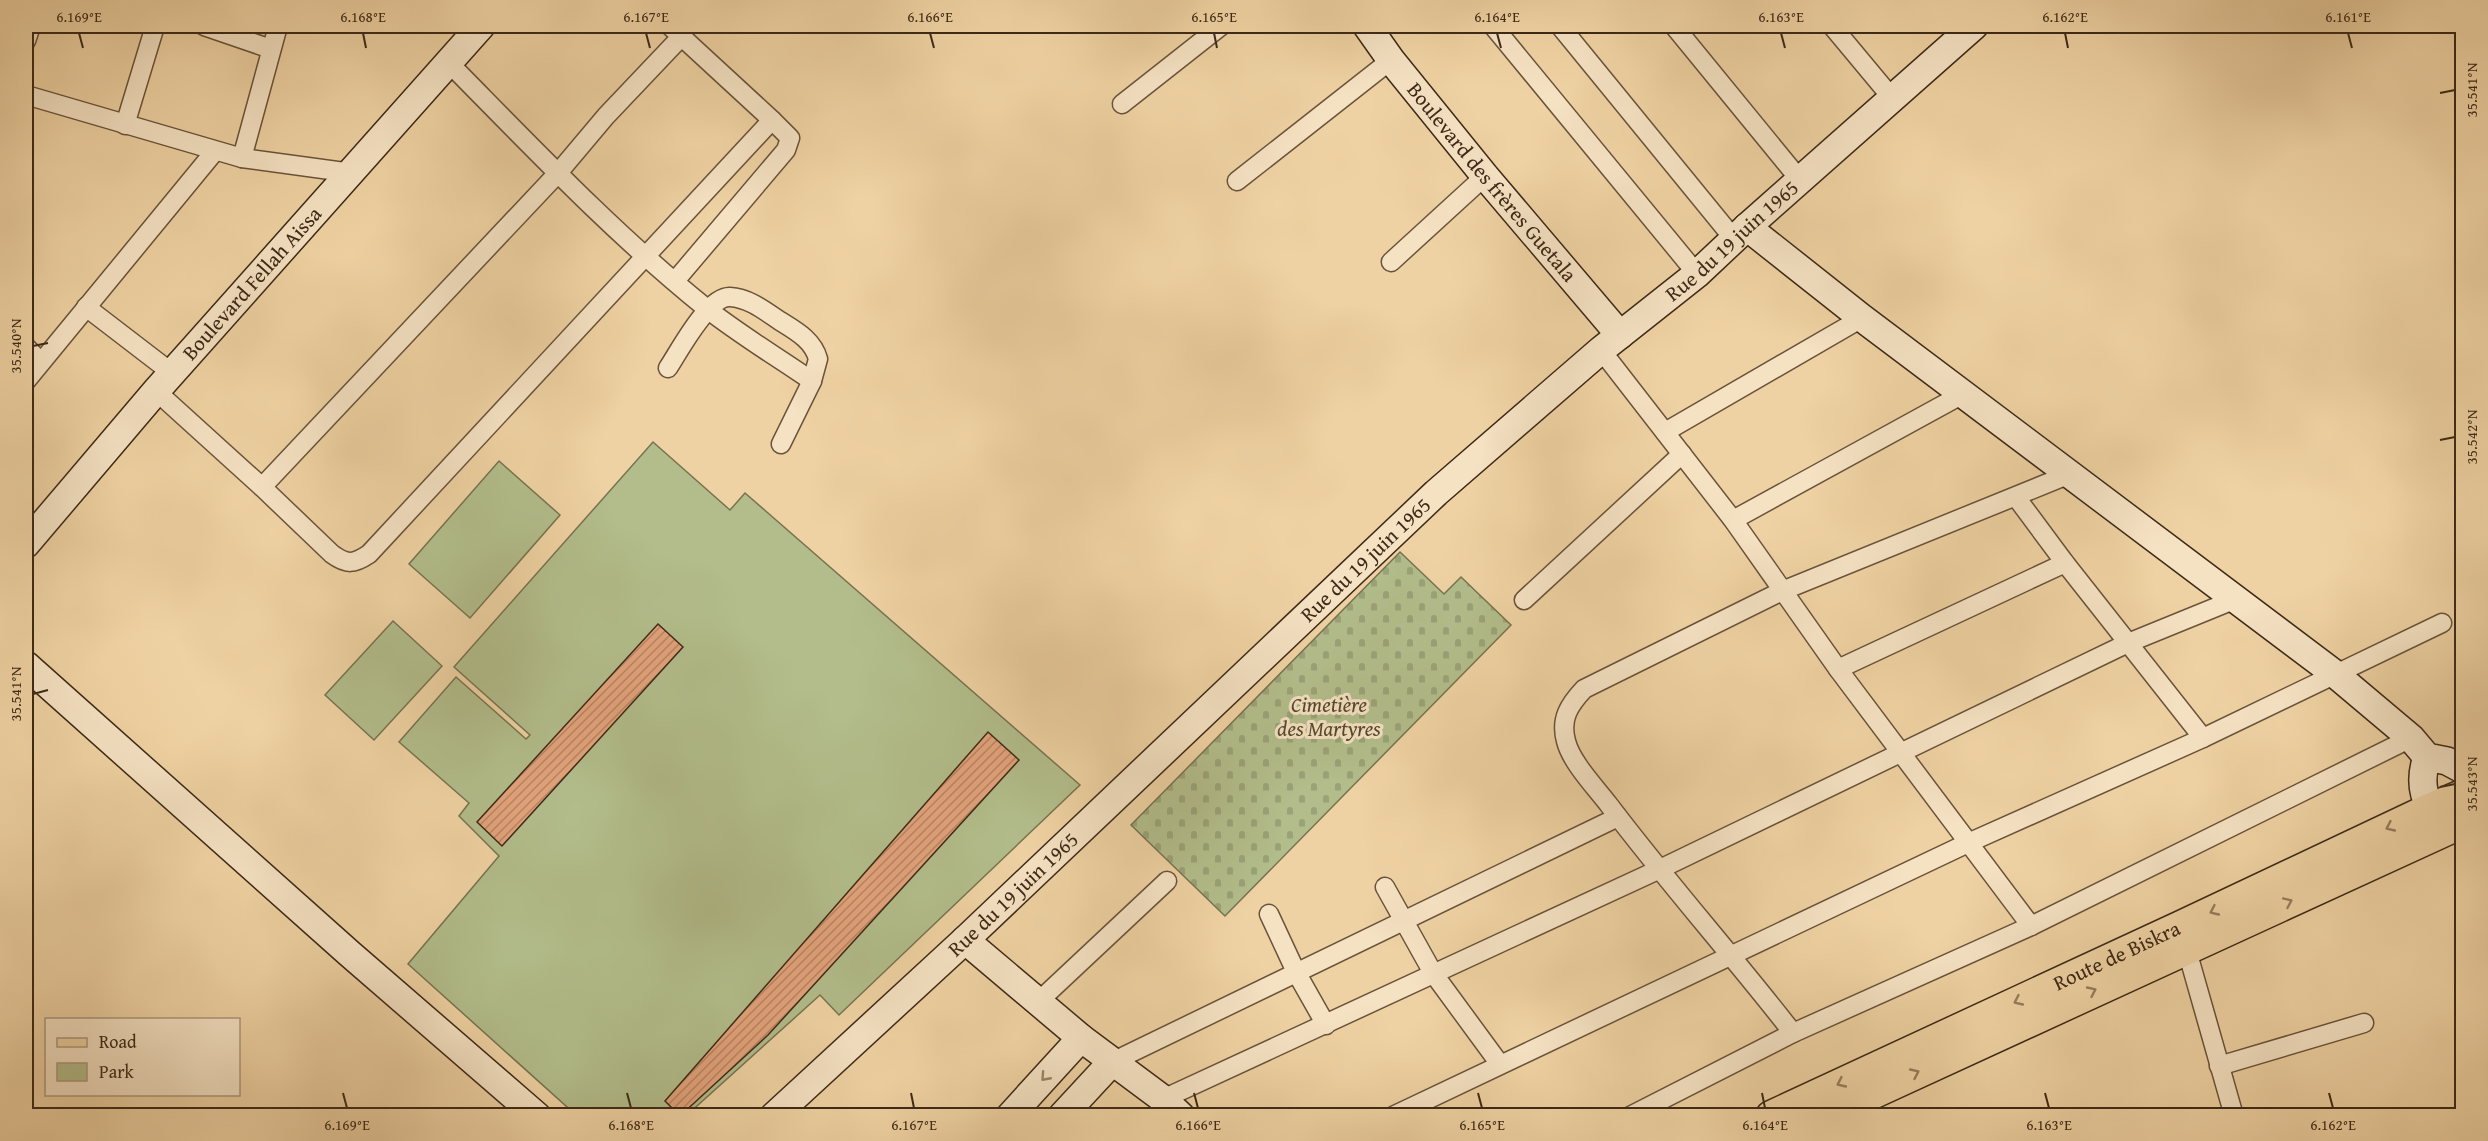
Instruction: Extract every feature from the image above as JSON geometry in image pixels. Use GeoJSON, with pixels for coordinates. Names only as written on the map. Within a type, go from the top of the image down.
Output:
{"type":"FeatureCollection","features":[{"type":"Feature","properties":{"kind":"main road","name":"Route de Biskra"},"geometry":{"type":"LineString","coordinates":[[1771,1116],[2184,937],[2449,826],[2463,795]]}},
{"type":"Feature","properties":{"kind":"main road","name":"Route de Biskra"},"geometry":{"type":"LineString","coordinates":[[1824,1116],[2184,937]]}},
{"type":"Feature","properties":{"kind":"street"},"geometry":{"type":"LineString","coordinates":[[26,42],[31,26]]}},
{"type":"Feature","properties":{"kind":"street"},"geometry":{"type":"LineString","coordinates":[[125,125],[156,26]]}},
{"type":"Feature","properties":{"kind":"street"},"geometry":{"type":"LineString","coordinates":[[204,26],[271,49]]}},
{"type":"Feature","properties":{"kind":"street"},"geometry":{"type":"LineString","coordinates":[[242,158],[278,26]]}},
{"type":"Feature","properties":{"kind":"street","name":"Boulevard Fellah Aissa"},"geometry":{"type":"LineString","coordinates":[[26,543],[164,382],[481,26]]}},
{"type":"Feature","properties":{"kind":"street"},"geometry":{"type":"LineString","coordinates":[[1122,104],[1221,26]]}},
{"type":"Feature","properties":{"kind":"street","name":"Boulevard des frères Guetala"},"geometry":{"type":"LineString","coordinates":[[1367,26],[1391,60],[1485,176],[1610,342]]}},
{"type":"Feature","properties":{"kind":"street"},"geometry":{"type":"LineString","coordinates":[[1494,26],[1697,274]]}},
{"type":"Feature","properties":{"kind":"street"},"geometry":{"type":"LineString","coordinates":[[1560,26],[1741,233],[1862,318],[2335,674],[2419,747],[2463,769]]}},
{"type":"Feature","properties":{"kind":"street"},"geometry":{"type":"LineString","coordinates":[[1674,26],[1800,180]]}},
{"type":"Feature","properties":{"kind":"street"},"geometry":{"type":"LineString","coordinates":[[1832,26],[1892,98]]}},
{"type":"Feature","properties":{"kind":"street","name":"Rue du 19 juin 1965"},"geometry":{"type":"LineString","coordinates":[[774,1116],[965,940],[1436,493],[1610,342],[1697,274],[1974,26]]}},
{"type":"Feature","properties":{"kind":"street"},"geometry":{"type":"LineString","coordinates":[[262,487],[558,172],[676,31],[790,138],[786,150],[675,281]]}},
{"type":"Feature","properties":{"kind":"street"},"geometry":{"type":"LineString","coordinates":[[1237,181],[1391,60]]}},
{"type":"Feature","properties":{"kind":"street"},"geometry":{"type":"LineString","coordinates":[[448,62],[646,256],[707,309],[812,381]]}},
{"type":"Feature","properties":{"kind":"street"},"geometry":{"type":"LineString","coordinates":[[26,95],[242,158],[352,173]]}},
{"type":"Feature","properties":{"kind":"street"},"geometry":{"type":"LineString","coordinates":[[86,307],[164,382],[262,487],[332,554],[342,562],[350,564],[369,554],[772,120]]}},
{"type":"Feature","properties":{"kind":"street"},"geometry":{"type":"LineString","coordinates":[[26,381],[215,151]]}},
{"type":"Feature","properties":{"kind":"street"},"geometry":{"type":"LineString","coordinates":[[1391,262],[1485,176]]}},
{"type":"Feature","properties":{"kind":"street"},"geometry":{"type":"LineString","coordinates":[[668,368],[707,309],[720,299],[729,297],[747,301],[791,328],[810,342],[818,359],[812,381],[782,444]]}},
{"type":"Feature","properties":{"kind":"street"},"geometry":{"type":"LineString","coordinates":[[1665,432],[1862,318]]}},
{"type":"Feature","properties":{"kind":"street"},"geometry":{"type":"LineString","coordinates":[[1610,342],[1665,432],[1733,520],[1838,669],[2031,926]]}},
{"type":"Feature","properties":{"kind":"street"},"geometry":{"type":"LineString","coordinates":[[26,347],[41,362]]}},
{"type":"Feature","properties":{"kind":"street"},"geometry":{"type":"LineString","coordinates":[[1733,520],[1963,394]]}},
{"type":"Feature","properties":{"kind":"street"},"geometry":{"type":"LineString","coordinates":[[1524,600],[1682,454]]}},
{"type":"Feature","properties":{"kind":"street"},"geometry":{"type":"LineString","coordinates":[[1793,1033],[1581,768],[1566,744],[1563,726],[1569,705],[1584,689],[1782,591],[2070,474]]}},
{"type":"Feature","properties":{"kind":"street"},"geometry":{"type":"LineString","coordinates":[[2016,497],[2127,643],[2203,738]]}},
{"type":"Feature","properties":{"kind":"street"},"geometry":{"type":"LineString","coordinates":[[1838,669],[2065,563]]}},
{"type":"Feature","properties":{"kind":"street"},"geometry":{"type":"LineString","coordinates":[[965,940],[1081,1038],[1172,1107],[1326,1025],[1433,973],[1660,869],[2127,643],[2236,599]]}},
{"type":"Feature","properties":{"kind":"street"},"geometry":{"type":"LineString","coordinates":[[1393,1116],[1500,1063],[1733,956],[1968,843],[2203,738],[2442,623]]}},
{"type":"Feature","properties":{"kind":"street"},"geometry":{"type":"LineString","coordinates":[[26,665],[350,954],[537,1116]]}},
{"type":"Feature","properties":{"kind":"street"},"geometry":{"type":"LineString","coordinates":[[2419,747],[2422,789],[2449,826]]}},
{"type":"Feature","properties":{"kind":"street"},"geometry":{"type":"LineString","coordinates":[[1630,1116],[1793,1033],[2419,747]]}},
{"type":"Feature","properties":{"kind":"street"},"geometry":{"type":"LineString","coordinates":[[1062,1116],[1112,1062],[1618,817]]}},
{"type":"Feature","properties":{"kind":"street"},"geometry":{"type":"LineString","coordinates":[[1039,1001],[1167,881]]}},
{"type":"Feature","properties":{"kind":"street"},"geometry":{"type":"LineString","coordinates":[[1385,887],[1433,973],[1500,1063]]}},
{"type":"Feature","properties":{"kind":"street"},"geometry":{"type":"LineString","coordinates":[[1269,914],[1296,972],[1326,1025]]}},
{"type":"Feature","properties":{"kind":"street"},"geometry":{"type":"LineString","coordinates":[[2184,937],[2234,1116]]}},
{"type":"Feature","properties":{"kind":"street"},"geometry":{"type":"LineString","coordinates":[[2219,1065],[2364,1023]]}},
{"type":"Feature","properties":{"kind":"street"},"geometry":{"type":"LineString","coordinates":[[1010,1116],[1081,1038]]}},
{"type":"Feature","properties":{"kind":"lane"},"geometry":{"type":"LineString","coordinates":[[676,31],[696,26]]}},
{"type":"Feature","properties":{"kind":"green space"},"geometry":{"type":"Polygon","coordinates":[[[653,442],[730,510],[745,493],[1080,785],[839,1015],[820,995],[687,1115],[576,1115],[408,964],[499,856],[459,816],[469,803],[399,742],[456,677],[526,739],[530,735],[454,667],[653,442]]]}},
{"type":"Feature","properties":{"kind":"green space"},"geometry":{"type":"Polygon","coordinates":[[[499,461],[560,515],[470,618],[409,564],[499,461]]]}},
{"type":"Feature","properties":{"kind":"green space","name":"Cimetière des Martyres"},"geometry":{"type":"Polygon","coordinates":[[[1400,552],[1444,594],[1461,577],[1511,625],[1225,916],[1131,825],[1400,552]]]}},
{"type":"Feature","properties":{"kind":"green space"},"geometry":{"type":"Polygon","coordinates":[[[393,621],[442,666],[374,740],[325,695],[393,621]]]}},
{"type":"Feature","properties":{"kind":"building"},"geometry":{"type":"Polygon","coordinates":[[[658,624],[683,647],[502,846],[477,822],[658,624]]]}},
{"type":"Feature","properties":{"kind":"building"},"geometry":{"type":"Polygon","coordinates":[[[988,732],[1019,760],[768,1035],[680,1116],[665,1101],[988,732]]]}}]}
